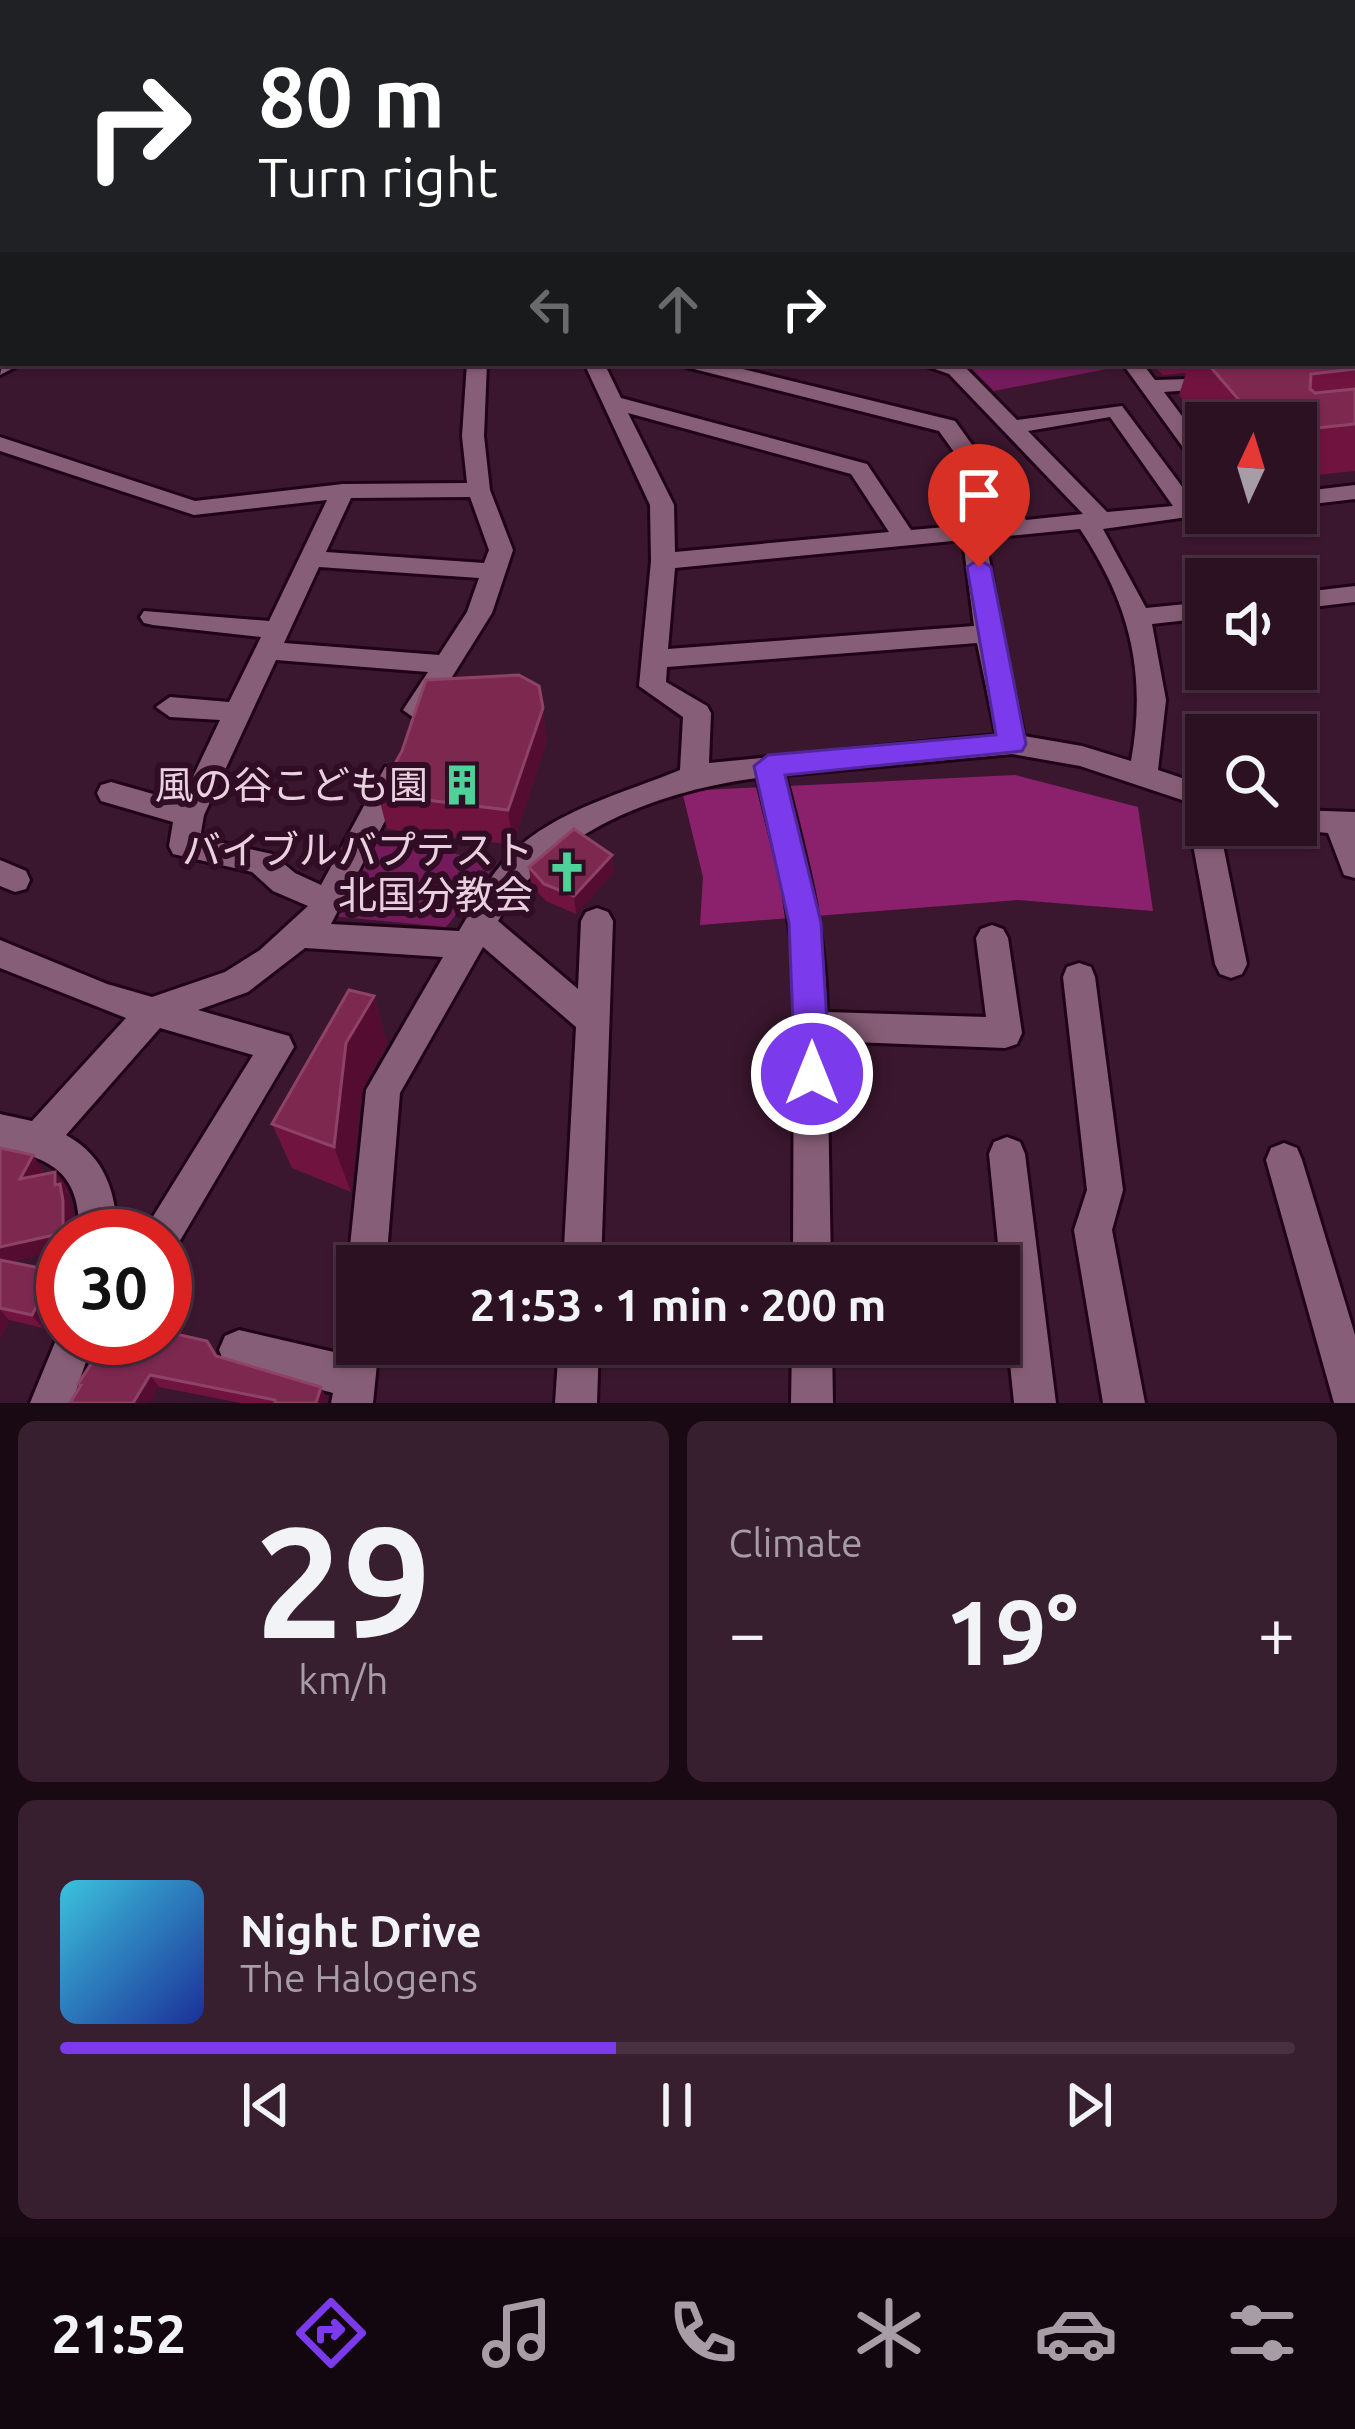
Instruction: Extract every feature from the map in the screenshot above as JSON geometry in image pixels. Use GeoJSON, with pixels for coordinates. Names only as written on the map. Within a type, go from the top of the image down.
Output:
{"type":"FeatureCollection","features":[{"type":"Feature","properties":{"kind":"street"},"geometry":{"type":"LineString","coordinates":[[41,1137],[154,1011],[236,982],[320,915],[392,785],[419,703],[479,613],[501,550],[479,490],[472,436],[477,366]]}},
{"type":"Feature","properties":{"kind":"street"},"geometry":{"type":"LineString","coordinates":[[596,366],[662,505],[652,686],[697,713],[694,776]]}},
{"type":"Feature","properties":{"kind":"street"},"geometry":{"type":"LineString","coordinates":[[705,366],[946,426],[1022,530]]}},
{"type":"Feature","properties":{"kind":"street"},"geometry":{"type":"LineString","coordinates":[[942,366],[956,369],[1012,427],[1095,523],[1115,560],[1137,617],[1153,698],[1142,776]]}},
{"type":"Feature","properties":{"kind":"street"},"geometry":{"type":"LineString","coordinates":[[1134,366],[1185,426]]}},
{"type":"Feature","properties":{"kind":"street"},"geometry":{"type":"LineString","coordinates":[[1150,387],[1236,380]]}},
{"type":"Feature","properties":{"kind":"street"},"geometry":{"type":"LineString","coordinates":[[616,404],[859,469],[905,539]]}},
{"type":"Feature","properties":{"kind":"street"},"geometry":{"type":"LineString","coordinates":[[1012,427],[1115,410],[1185,496]]}},
{"type":"Feature","properties":{"kind":"street"},"geometry":{"type":"LineString","coordinates":[[0,444],[194,508],[344,490],[479,490]]}},
{"type":"Feature","properties":{"kind":"street"},"geometry":{"type":"LineString","coordinates":[[327,901],[284,882],[261,862],[184,846],[189,815],[344,490]]}},
{"type":"Feature","properties":{"kind":"street"},"geometry":{"type":"LineString","coordinates":[[1317,497],[1355,492]]}},
{"type":"Feature","properties":{"kind":"street"},"geometry":{"type":"LineString","coordinates":[[662,561],[1185,512]]}},
{"type":"Feature","properties":{"kind":"street"},"geometry":{"type":"LineString","coordinates":[[974,534],[988,634],[1012,744]]}},
{"type":"Feature","properties":{"kind":"street"},"geometry":{"type":"LineString","coordinates":[[310,559],[494,571]]}},
{"type":"Feature","properties":{"kind":"street"},"geometry":{"type":"LineString","coordinates":[[1317,599],[1355,594]]}},
{"type":"Feature","properties":{"kind":"street"},"geometry":{"type":"LineString","coordinates":[[1137,617],[1185,612]]}},
{"type":"Feature","properties":{"kind":"street"},"geometry":{"type":"LineString","coordinates":[[153,617],[272,640],[445,664]]}},
{"type":"Feature","properties":{"kind":"street"},"geometry":{"type":"LineString","coordinates":[[651,659],[988,634]]}},
{"type":"Feature","properties":{"kind":"street"},"geometry":{"type":"LineString","coordinates":[[170,706],[238,712]]}},
{"type":"Feature","properties":{"kind":"street"},"geometry":{"type":"LineString","coordinates":[[369,1245],[383,1090],[473,934],[523,861],[560,832],[694,776],[1012,744],[1082,756],[1185,790]]}},
{"type":"Feature","properties":{"kind":"street"},"geometry":{"type":"LineString","coordinates":[[768,766],[805,923],[812,1026],[812,1245]]}},
{"type":"Feature","properties":{"kind":"street"},"geometry":{"type":"LineString","coordinates":[[111,793],[189,815]]}},
{"type":"Feature","properties":{"kind":"street"},"geometry":{"type":"LineString","coordinates":[[1317,822],[1347,824],[1355,866]]}},
{"type":"Feature","properties":{"kind":"street"},"geometry":{"type":"LineString","coordinates":[[1211,846],[1231,964]]}},
{"type":"Feature","properties":{"kind":"street"},"geometry":{"type":"LineString","coordinates":[[583,1245],[597,921]]}},
{"type":"Feature","properties":{"kind":"street"},"geometry":{"type":"LineString","coordinates":[[300,935],[473,934],[592,1022]]}},
{"type":"Feature","properties":{"kind":"street"},"geometry":{"type":"LineString","coordinates":[[812,1026],[1005,1033],[992,938]]}},
{"type":"Feature","properties":{"kind":"street"},"geometry":{"type":"LineString","coordinates":[[0,953],[100,997],[277,1047],[178,1209]]}},
{"type":"Feature","properties":{"kind":"street"},"geometry":{"type":"LineString","coordinates":[[1079,977],[1105,1190],[1093,1230],[1124,1403]]}},
{"type":"Feature","properties":{"kind":"street"},"geometry":{"type":"LineString","coordinates":[[0,1130],[41,1137],[93,1180],[101,1209]]}},
{"type":"Feature","properties":{"kind":"street"},"geometry":{"type":"LineString","coordinates":[[1007,1154],[1035,1403]]}},
{"type":"Feature","properties":{"kind":"street"},"geometry":{"type":"LineString","coordinates":[[1283,1160],[1354,1403]]}},
{"type":"Feature","properties":{"kind":"street"},"geometry":{"type":"LineString","coordinates":[[239,1350],[356,1375]]}},
{"type":"Feature","properties":{"kind":"street"},"geometry":{"type":"LineString","coordinates":[[51,1403],[64,1365]]}},
{"type":"Feature","properties":{"kind":"street"},"geometry":{"type":"LineString","coordinates":[[576,1403],[578,1365]]}},
{"type":"Feature","properties":{"kind":"street"},"geometry":{"type":"LineString","coordinates":[[812,1365],[812,1403]]}},
{"type":"Feature","properties":{"kind":"shaded area"},"geometry":{"type":"Polygon","coordinates":[[[983,366],[1122,366],[994,391],[971,368],[983,366]]]}},
{"type":"Feature","properties":{"kind":"shaded area"},"geometry":{"type":"Polygon","coordinates":[[[1015,775],[1138,807],[1153,911],[1018,900],[700,925],[703,877],[682,791],[1015,775]]]}},
{"type":"Feature","properties":{"kind":"shaded area"},"geometry":{"type":"Polygon","coordinates":[[[369,835],[497,863],[446,927],[320,915],[369,835]]]}},
{"type":"Feature","properties":{"kind":"building"},"geometry":{"type":"Polygon","coordinates":[[[1210,366],[1355,366],[1311,374],[1310,389],[1315,393],[1355,389],[1355,424],[1317,428],[1317,402],[1241,402],[1210,366]]]}},
{"type":"Feature","properties":{"kind":"building","name":"風の谷こども園"},"geometry":{"type":"Polygon","coordinates":[[[519,675],[539,686],[543,708],[508,810],[378,794],[402,751],[426,680],[519,675]]]}},
{"type":"Feature","properties":{"kind":"building"},"geometry":{"type":"Polygon","coordinates":[[[574,829],[612,855],[574,896],[544,884],[529,867],[574,829]]]}},
{"type":"Feature","properties":{"kind":"building"},"geometry":{"type":"Polygon","coordinates":[[[349,990],[374,996],[346,1043],[334,1147],[272,1124],[349,990]]]}},
{"type":"Feature","properties":{"kind":"building"},"geometry":{"type":"Polygon","coordinates":[[[0,1148],[33,1155],[20,1179],[55,1172],[63,1209],[36,1209],[36,1239],[0,1247],[0,1148]]]}},
{"type":"Feature","properties":{"kind":"building"},"geometry":{"type":"Polygon","coordinates":[[[0,1260],[36,1267],[32,1315],[0,1308],[0,1260]]]}},
{"type":"Feature","properties":{"kind":"building"},"geometry":{"type":"Polygon","coordinates":[[[192,1338],[207,1341],[216,1356],[321,1387],[316,1403],[275,1403],[150,1375],[133,1403],[70,1403],[90,1365],[192,1365],[192,1338]]]}},
{"type":"Feature","properties":{"kind":"place","name":"風の谷こども園"},"geometry":{"type":"Point","coordinates":[462,785]}},
{"type":"Feature","properties":{"kind":"place","name":"バイブルバプテスト 北国分教会"},"geometry":{"type":"Point","coordinates":[567,872]}},
{"type":"Feature","properties":{"kind":"route"},"geometry":{"type":"LineString","coordinates":[[812,1074],[810,958],[798,884],[768,766],[1012,744],[979,567]]}}]}
